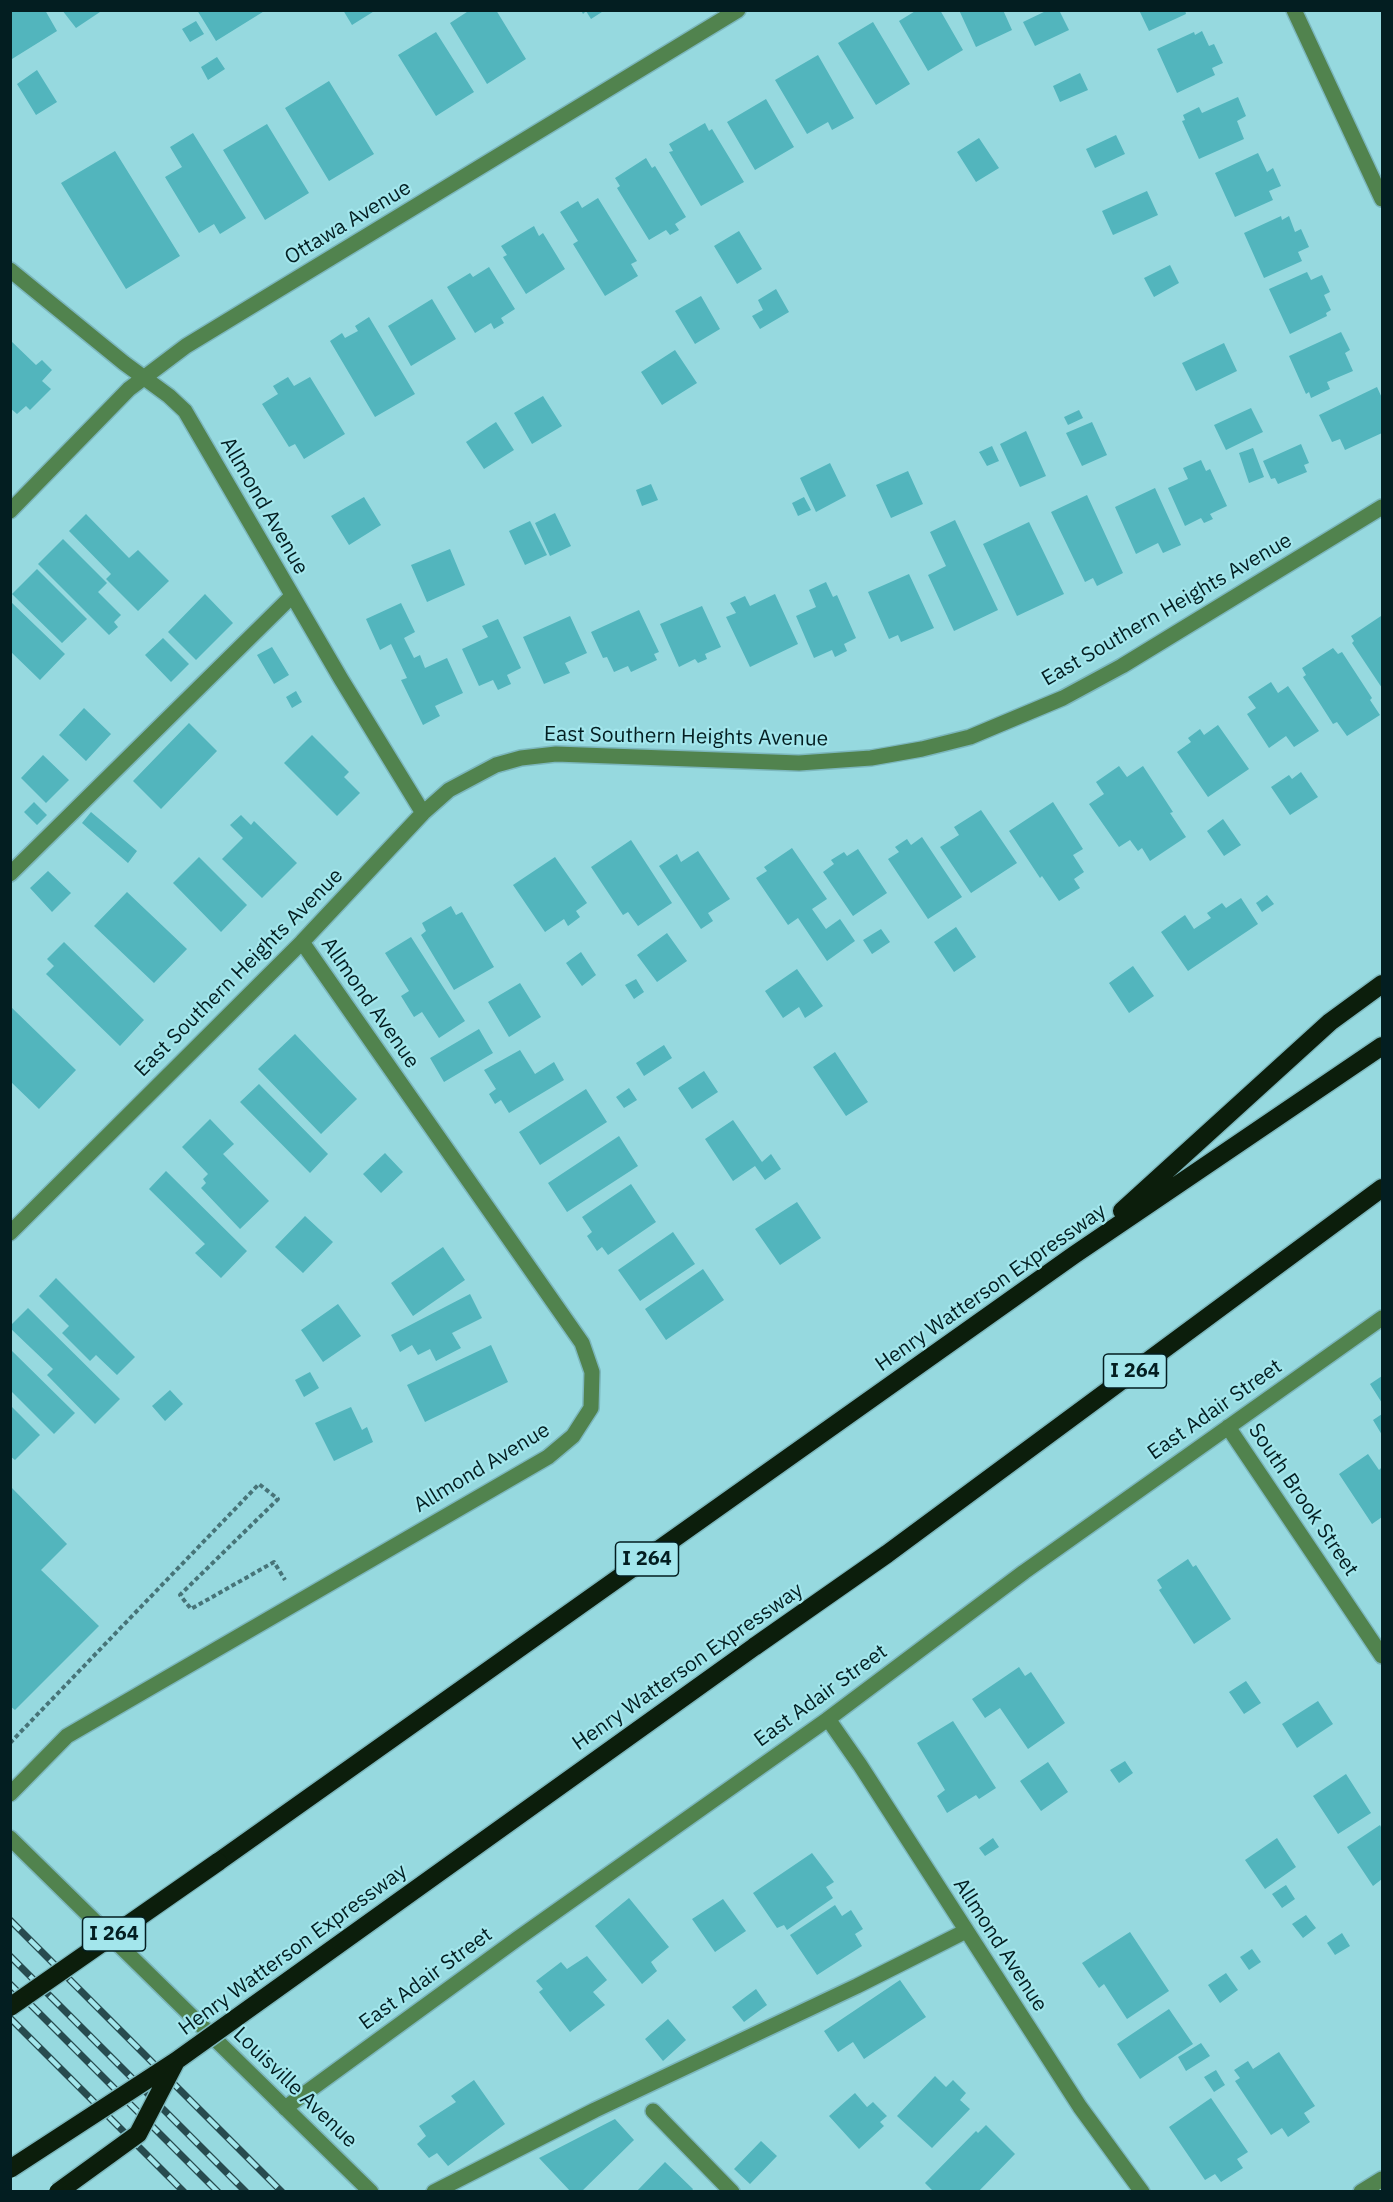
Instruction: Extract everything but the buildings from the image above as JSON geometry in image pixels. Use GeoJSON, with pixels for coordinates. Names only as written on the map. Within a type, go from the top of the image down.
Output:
{"type":"FeatureCollection","features":[{"type":"Feature","properties":{"kind":"highway"},"geometry":{"type":"LineString","coordinates":[[1074,1255],[1330,1022],[1383,984]]}},
{"type":"Feature","properties":{"kind":"highway","name":"Henry Watterson Expressway"},"geometry":{"type":"LineString","coordinates":[[10,2007],[1074,1255],[1383,1046]]}},
{"type":"Feature","properties":{"kind":"highway","name":"Henry Watterson Expressway"},"geometry":{"type":"LineString","coordinates":[[10,2169],[176,2061],[886,1554],[1383,1188]]}},
{"type":"Feature","properties":{"kind":"highway"},"geometry":{"type":"LineString","coordinates":[[58,2192],[138,2134],[176,2061]]}},
{"type":"Feature","properties":{"kind":"street","name":"Ottawa Avenue"},"geometry":{"type":"LineString","coordinates":[[10,511],[129,389],[196,340],[738,10]]}},
{"type":"Feature","properties":{"kind":"street"},"geometry":{"type":"LineString","coordinates":[[1294,10],[1383,199]]}},
{"type":"Feature","properties":{"kind":"street","name":"Allmond Avenue"},"geometry":{"type":"LineString","coordinates":[[10,270],[185,411],[292,596],[423,813]]}},
{"type":"Feature","properties":{"kind":"street","name":"East Southern Heights Avenue"},"geometry":{"type":"LineString","coordinates":[[10,1233],[302,942],[423,813],[449,790],[496,765],[521,758],[556,754],[799,763],[871,758],[970,737],[1063,698],[1112,671],[1383,507]]}},
{"type":"Feature","properties":{"kind":"street"},"geometry":{"type":"LineString","coordinates":[[10,874],[292,596]]}},
{"type":"Feature","properties":{"kind":"street","name":"Allmond Avenue"},"geometry":{"type":"LineString","coordinates":[[10,1794],[67,1736],[548,1457],[573,1436],[591,1408],[592,1372],[582,1343],[302,942]]}},
{"type":"Feature","properties":{"kind":"street","name":"East Adair Street"},"geometry":{"type":"LineString","coordinates":[[285,2108],[517,1939],[828,1719],[1024,1572],[1383,1318]]}},
{"type":"Feature","properties":{"kind":"street","name":"South Brook Street"},"geometry":{"type":"LineString","coordinates":[[1228,1427],[1383,1656]]}},
{"type":"Feature","properties":{"kind":"street","name":"Allmond Avenue"},"geometry":{"type":"LineString","coordinates":[[828,1719],[861,1765],[1080,2107],[1142,2192]]}},
{"type":"Feature","properties":{"kind":"street","name":"Louisville Avenue"},"geometry":{"type":"LineString","coordinates":[[10,1838],[370,2192]]}},
{"type":"Feature","properties":{"kind":"street"},"geometry":{"type":"LineString","coordinates":[[435,2192],[595,2110],[857,1986],[966,1931]]}},
{"type":"Feature","properties":{"kind":"street"},"geometry":{"type":"LineString","coordinates":[[653,2111],[732,2192]]}},
{"type":"Feature","properties":{"kind":"street"},"geometry":{"type":"LineString","coordinates":[[1361,2192],[1383,2179]]}},
{"type":"Feature","properties":{"kind":"path"},"geometry":{"type":"LineString","coordinates":[[10,1743],[259,1484],[278,1499],[180,1595],[191,1609],[274,1563],[298,1600]]}},
{"type":"Feature","properties":{"kind":"railway"},"geometry":{"type":"LineString","coordinates":[[10,1920],[282,2192]]}},
{"type":"Feature","properties":{"kind":"railway"},"geometry":{"type":"LineString","coordinates":[[10,1956],[246,2192]]}},
{"type":"Feature","properties":{"kind":"railway"},"geometry":{"type":"LineString","coordinates":[[10,1984],[218,2192]]}},
{"type":"Feature","properties":{"kind":"railway"},"geometry":{"type":"LineString","coordinates":[[10,2018],[184,2192]]}}]}
